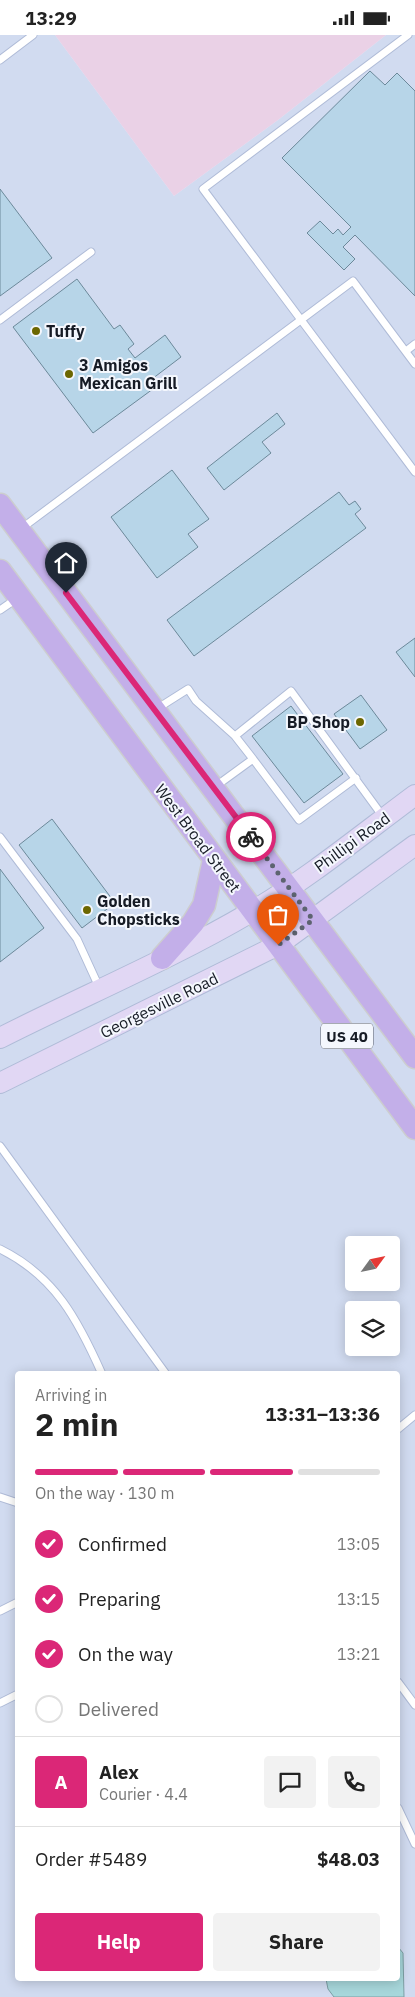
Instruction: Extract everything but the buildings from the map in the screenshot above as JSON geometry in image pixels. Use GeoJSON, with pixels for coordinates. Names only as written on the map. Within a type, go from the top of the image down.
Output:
{"type":"FeatureCollection","features":[{"type":"Feature","properties":{"kind":"main road"},"geometry":{"type":"LineString","coordinates":[[0,505],[9,527]]}},
{"type":"Feature","properties":{"kind":"main road","name":"US 40"},"geometry":{"type":"LineString","coordinates":[[9,527],[93,651],[131,677],[415,1057]]}},
{"type":"Feature","properties":{"kind":"main road","name":"West Broad Street"},"geometry":{"type":"LineString","coordinates":[[0,571],[415,1128]]}},
{"type":"Feature","properties":{"kind":"main road","name":"Phillipi Road"},"geometry":{"type":"LineString","coordinates":[[289,887],[415,795]]}},
{"type":"Feature","properties":{"kind":"main road"},"geometry":{"type":"LineString","coordinates":[[313,920],[415,845]]}},
{"type":"Feature","properties":{"kind":"main road"},"geometry":{"type":"LineString","coordinates":[[162,958],[193,923],[204,905],[214,860]]}},
{"type":"Feature","properties":{"kind":"main road"},"geometry":{"type":"LineString","coordinates":[[0,1037],[162,958],[252,911],[289,887]]}},
{"type":"Feature","properties":{"kind":"main road","name":"Georgesville Road"},"geometry":{"type":"LineString","coordinates":[[0,1083],[278,945],[313,920]]}},
{"type":"Feature","properties":{"kind":"lane"},"geometry":{"type":"LineString","coordinates":[[0,60],[33,35]]}},
{"type":"Feature","properties":{"kind":"lane"},"geometry":{"type":"LineString","coordinates":[[408,35],[202,189],[415,473]]}},
{"type":"Feature","properties":{"kind":"lane"},"geometry":{"type":"LineString","coordinates":[[0,320],[90,252]]}},
{"type":"Feature","properties":{"kind":"lane"},"geometry":{"type":"LineString","coordinates":[[9,527],[353,281],[415,364]]}},
{"type":"Feature","properties":{"kind":"lane"},"geometry":{"type":"LineString","coordinates":[[406,351],[415,344]]}},
{"type":"Feature","properties":{"kind":"lane"},"geometry":{"type":"LineString","coordinates":[[0,610],[19,597]]}},
{"type":"Feature","properties":{"kind":"lane"},"geometry":{"type":"LineString","coordinates":[[156,710],[188,689],[196,701],[235,736],[299,820],[356,778]]}},
{"type":"Feature","properties":{"kind":"lane"},"geometry":{"type":"LineString","coordinates":[[235,736],[291,691],[384,818]]}},
{"type":"Feature","properties":{"kind":"lane"},"geometry":{"type":"LineString","coordinates":[[213,788],[253,759]]}},
{"type":"Feature","properties":{"kind":"lane"},"geometry":{"type":"LineString","coordinates":[[0,837],[77,939],[100,988]]}},
{"type":"Feature","properties":{"kind":"lane"},"geometry":{"type":"LineString","coordinates":[[0,1146],[164,1371]]}},
{"type":"Feature","properties":{"kind":"lane"},"geometry":{"type":"LineString","coordinates":[[0,1249],[29,1266],[57,1291],[75,1319],[101,1371]]}},
{"type":"Feature","properties":{"kind":"lane"},"geometry":{"type":"LineString","coordinates":[[400,1427],[415,1415]]}},
{"type":"Feature","properties":{"kind":"lane"},"geometry":{"type":"LineString","coordinates":[[0,1497],[15,1502]]}},
{"type":"Feature","properties":{"kind":"lane"},"geometry":{"type":"LineString","coordinates":[[0,1611],[15,1604]]}},
{"type":"Feature","properties":{"kind":"lane"},"geometry":{"type":"LineString","coordinates":[[400,1685],[415,1705]]}},
{"type":"Feature","properties":{"kind":"lane"},"geometry":{"type":"LineString","coordinates":[[0,1703],[15,1696]]}},
{"type":"Feature","properties":{"kind":"lane"},"geometry":{"type":"LineString","coordinates":[[400,1812],[415,1844]]}},
{"type":"Feature","properties":{"kind":"shaded area"},"geometry":{"type":"Polygon","coordinates":[[[0,35],[55,35],[174,196],[278,120],[386,35],[415,35],[415,1997],[0,1997],[0,35]]]}},
{"type":"Feature","properties":{"kind":"shaded area"},"geometry":{"type":"Polygon","coordinates":[[[55,35],[386,35],[278,120],[174,196],[55,35]]]}},
{"type":"Feature","properties":{"kind":"shaded area"},"geometry":{"type":"Polygon","coordinates":[[[400,1949],[403,1953],[404,1997],[334,1997],[328,1989],[326,1981],[400,1981],[400,1949]]]}},
{"type":"Feature","properties":{"kind":"way so far"},"geometry":{"type":"LineString","coordinates":[[251,837],[313,920],[278,945]]}},
{"type":"Feature","properties":{"kind":"place","name":"Tuffy"},"geometry":{"type":"Point","coordinates":[36,331]}},
{"type":"Feature","properties":{"kind":"place","name":"3 Amigos Mexican Grill"},"geometry":{"type":"Point","coordinates":[69,374]}},
{"type":"Feature","properties":{"kind":"place","name":"BP Shop"},"geometry":{"type":"Point","coordinates":[360,722]}},
{"type":"Feature","properties":{"kind":"place","name":"Golden Chopsticks"},"geometry":{"type":"Point","coordinates":[87,910]}},
{"type":"Feature","properties":{"kind":"route"},"geometry":{"type":"LineString","coordinates":[[66,593],[251,837]]}}]}
